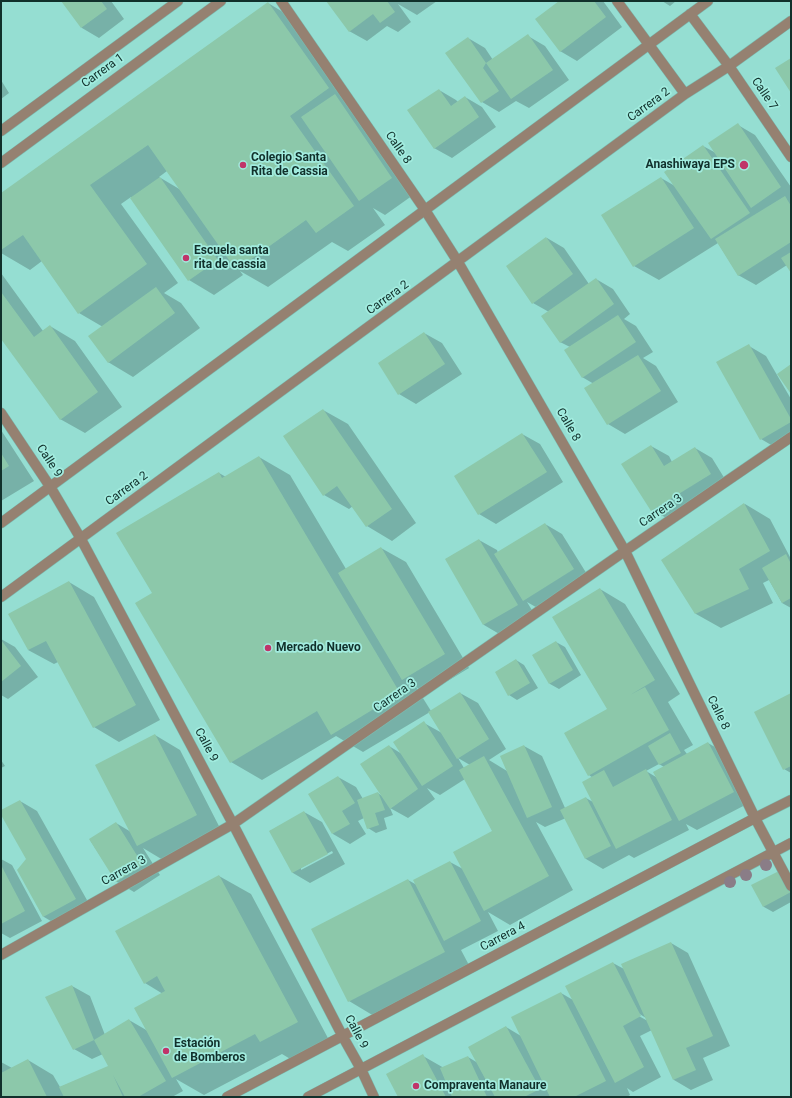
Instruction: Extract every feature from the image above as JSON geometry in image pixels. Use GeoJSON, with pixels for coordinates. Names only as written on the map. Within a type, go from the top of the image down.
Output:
{"type":"FeatureCollection","features":[{"type":"Feature","properties":{"kind":"street","name":"Carrera 1"},"geometry":{"type":"LineString","coordinates":[[1,131],[178,1]]}},
{"type":"Feature","properties":{"kind":"street","name":"Carrera 1"},"geometry":{"type":"LineString","coordinates":[[1,162],[221,1]]}},
{"type":"Feature","properties":{"kind":"street","name":"Calle 8"},"geometry":{"type":"LineString","coordinates":[[281,1],[425,210],[458,262],[626,551],[755,818],[791,886]]}},
{"type":"Feature","properties":{"kind":"street"},"geometry":{"type":"LineString","coordinates":[[617,1],[685,94]]}},
{"type":"Feature","properties":{"kind":"street"},"geometry":{"type":"LineString","coordinates":[[1,523],[51,488],[708,1]]}},
{"type":"Feature","properties":{"kind":"street","name":"Calle 7"},"geometry":{"type":"LineString","coordinates":[[690,14],[729,66],[791,157]]}},
{"type":"Feature","properties":{"kind":"street","name":"Carrera 2"},"geometry":{"type":"LineString","coordinates":[[1,597],[685,94],[729,66],[791,21]]}},
{"type":"Feature","properties":{"kind":"street","name":"Calle 9"},"geometry":{"type":"LineString","coordinates":[[1,413],[51,488],[81,539],[234,824],[343,1037],[361,1069],[374,1097]]}},
{"type":"Feature","properties":{"kind":"street","name":"Carrera 3"},"geometry":{"type":"LineString","coordinates":[[1,955],[234,824],[791,438]]}},
{"type":"Feature","properties":{"kind":"street","name":"Carrera 4"},"geometry":{"type":"LineString","coordinates":[[227,1097],[791,800]]}},
{"type":"Feature","properties":{"kind":"street"},"geometry":{"type":"LineString","coordinates":[[308,1097],[791,843]]}},
{"type":"Feature","properties":{"kind":"building"},"geometry":{"type":"Polygon","coordinates":[[[61,1],[101,1],[107,9],[81,28],[61,1]]]}},
{"type":"Feature","properties":{"kind":"building"},"geometry":{"type":"Polygon","coordinates":[[[326,1],[387,1],[395,12],[380,23],[373,14],[349,32],[326,1]]]}},
{"type":"Feature","properties":{"kind":"building"},"geometry":{"type":"Polygon","coordinates":[[[559,1],[594,1],[606,17],[560,52],[535,19],[559,1]]]}},
{"type":"Feature","properties":{"kind":"building","name":"Colegio Santa Rita de Cassia"},"geometry":{"type":"Polygon","coordinates":[[[268,2],[329,88],[290,116],[354,206],[316,233],[306,220],[236,270],[148,145],[90,185],[147,264],[78,314],[23,235],[1,250],[1,193],[268,2]]]}},
{"type":"Feature","properties":{"kind":"building"},"geometry":{"type":"Polygon","coordinates":[[[528,34],[553,70],[511,99],[486,63],[528,34]]]}},
{"type":"Feature","properties":{"kind":"building"},"geometry":{"type":"Polygon","coordinates":[[[468,37],[486,63],[483,68],[499,91],[481,103],[445,53],[468,37]]]}},
{"type":"Feature","properties":{"kind":"building"},"geometry":{"type":"Polygon","coordinates":[[[791,58],[791,93],[775,68],[791,58]]]}},
{"type":"Feature","properties":{"kind":"building"},"geometry":{"type":"Polygon","coordinates":[[[439,89],[451,106],[465,96],[479,117],[434,149],[407,110],[439,89]]]}},
{"type":"Feature","properties":{"kind":"building"},"geometry":{"type":"Polygon","coordinates":[[[335,94],[392,178],[359,201],[301,117],[335,94]]]}},
{"type":"Feature","properties":{"kind":"building","name":"Anashiwaya EPS"},"geometry":{"type":"Polygon","coordinates":[[[738,123],[781,187],[751,208],[708,143],[738,123]]]}},
{"type":"Feature","properties":{"kind":"building"},"geometry":{"type":"Polygon","coordinates":[[[703,145],[750,213],[711,239],[664,172],[703,145]]]}},
{"type":"Feature","properties":{"kind":"building"},"geometry":{"type":"Polygon","coordinates":[[[160,177],[218,260],[188,281],[130,198],[160,177]]]}},
{"type":"Feature","properties":{"kind":"building"},"geometry":{"type":"Polygon","coordinates":[[[661,177],[694,228],[633,267],[601,215],[661,177]]]}},
{"type":"Feature","properties":{"kind":"building"},"geometry":{"type":"Polygon","coordinates":[[[785,196],[791,206],[791,242],[738,276],[715,239],[785,196]]]}},
{"type":"Feature","properties":{"kind":"building"},"geometry":{"type":"Polygon","coordinates":[[[546,237],[573,274],[532,304],[506,266],[546,237]]]}},
{"type":"Feature","properties":{"kind":"building"},"geometry":{"type":"Polygon","coordinates":[[[791,252],[791,273],[781,258],[791,252]]]}},
{"type":"Feature","properties":{"kind":"building"},"geometry":{"type":"Polygon","coordinates":[[[596,278],[614,304],[560,343],[541,316],[596,278]]]}},
{"type":"Feature","properties":{"kind":"building"},"geometry":{"type":"Polygon","coordinates":[[[156,287],[175,313],[108,363],[88,336],[156,287]]]}},
{"type":"Feature","properties":{"kind":"building"},"geometry":{"type":"Polygon","coordinates":[[[1,292],[34,337],[50,325],[98,392],[60,420],[1,339],[1,292]]]}},
{"type":"Feature","properties":{"kind":"building"},"geometry":{"type":"Polygon","coordinates":[[[618,315],[636,342],[582,378],[564,350],[618,315]]]}},
{"type":"Feature","properties":{"kind":"building"},"geometry":{"type":"Polygon","coordinates":[[[424,332],[445,364],[398,395],[378,363],[424,332]]]}},
{"type":"Feature","properties":{"kind":"building"},"geometry":{"type":"Polygon","coordinates":[[[749,344],[791,419],[791,422],[760,440],[716,362],[749,344]]]}},
{"type":"Feature","properties":{"kind":"building"},"geometry":{"type":"Polygon","coordinates":[[[638,355],[661,391],[607,425],[584,388],[638,355]]]}},
{"type":"Feature","properties":{"kind":"building"},"geometry":{"type":"Polygon","coordinates":[[[791,364],[791,394],[777,374],[791,364]]]}},
{"type":"Feature","properties":{"kind":"building"},"geometry":{"type":"Polygon","coordinates":[[[323,409],[392,509],[366,527],[337,486],[323,496],[283,436],[323,409]]]}},
{"type":"Feature","properties":{"kind":"building"},"geometry":{"type":"Polygon","coordinates":[[[522,433],[547,472],[478,515],[454,476],[522,433]]]}},
{"type":"Feature","properties":{"kind":"building"},"geometry":{"type":"Polygon","coordinates":[[[651,445],[664,466],[695,447],[711,474],[651,511],[621,464],[651,445]]]}},
{"type":"Feature","properties":{"kind":"building"},"geometry":{"type":"Polygon","coordinates":[[[1,453],[9,466],[1,471],[1,453]]]}},
{"type":"Feature","properties":{"kind":"building","name":"Mercado Nuevo"},"geometry":{"type":"Polygon","coordinates":[[[259,456],[400,693],[331,735],[317,711],[230,763],[135,603],[152,593],[116,533],[219,472],[222,478],[259,456]]]}},
{"type":"Feature","properties":{"kind":"building"},"geometry":{"type":"Polygon","coordinates":[[[744,503],[770,551],[739,569],[749,589],[695,614],[661,560],[744,503]]]}},
{"type":"Feature","properties":{"kind":"building"},"geometry":{"type":"Polygon","coordinates":[[[545,523],[574,569],[523,601],[494,554],[545,523]]]}},
{"type":"Feature","properties":{"kind":"building"},"geometry":{"type":"Polygon","coordinates":[[[479,539],[518,605],[483,625],[445,559],[479,539]]]}},
{"type":"Feature","properties":{"kind":"building"},"geometry":{"type":"Polygon","coordinates":[[[381,547],[445,654],[402,680],[338,573],[381,547]]]}},
{"type":"Feature","properties":{"kind":"building"},"geometry":{"type":"Polygon","coordinates":[[[786,554],[791,564],[791,598],[782,603],[762,568],[786,554]]]}},
{"type":"Feature","properties":{"kind":"building"},"geometry":{"type":"Polygon","coordinates":[[[69,581],[136,705],[93,728],[46,641],[28,650],[8,614],[69,581]]]}},
{"type":"Feature","properties":{"kind":"building"},"geometry":{"type":"Polygon","coordinates":[[[600,588],[655,680],[630,695],[645,687],[669,730],[588,776],[564,733],[607,709],[552,617],[600,588]]]}},
{"type":"Feature","properties":{"kind":"building"},"geometry":{"type":"Polygon","coordinates":[[[1,640],[21,666],[1,682],[1,640]]]}},
{"type":"Feature","properties":{"kind":"building"},"geometry":{"type":"Polygon","coordinates":[[[556,641],[573,670],[549,684],[532,655],[556,641]]]}},
{"type":"Feature","properties":{"kind":"building"},"geometry":{"type":"Polygon","coordinates":[[[516,659],[530,683],[508,696],[495,672],[516,659]]]}},
{"type":"Feature","properties":{"kind":"building"},"geometry":{"type":"Polygon","coordinates":[[[460,692],[489,739],[457,759],[428,712],[460,692]]]}},
{"type":"Feature","properties":{"kind":"building"},"geometry":{"type":"Polygon","coordinates":[[[791,693],[791,766],[783,770],[754,712],[791,693]]]}},
{"type":"Feature","properties":{"kind":"building"},"geometry":{"type":"Polygon","coordinates":[[[424,721],[453,766],[422,786],[393,742],[424,721]]]}},
{"type":"Feature","properties":{"kind":"building"},"geometry":{"type":"Polygon","coordinates":[[[670,733],[681,753],[659,765],[648,746],[670,733]]]}},
{"type":"Feature","properties":{"kind":"building"},"geometry":{"type":"Polygon","coordinates":[[[155,734],[197,815],[137,846],[95,765],[155,734]]]}},
{"type":"Feature","properties":{"kind":"building"},"geometry":{"type":"Polygon","coordinates":[[[708,742],[734,792],[679,821],[653,772],[708,742]]]}},
{"type":"Feature","properties":{"kind":"building"},"geometry":{"type":"Polygon","coordinates":[[[389,745],[418,789],[390,809],[360,764],[389,745]]]}},
{"type":"Feature","properties":{"kind":"building"},"geometry":{"type":"Polygon","coordinates":[[[524,745],[552,807],[527,818],[500,756],[524,745]]]}},
{"type":"Feature","properties":{"kind":"building"},"geometry":{"type":"Polygon","coordinates":[[[484,756],[549,876],[484,911],[453,852],[492,831],[459,770],[484,756]]]}},
{"type":"Feature","properties":{"kind":"building"},"geometry":{"type":"Polygon","coordinates":[[[646,769],[672,820],[616,849],[582,782],[604,770],[613,787],[646,769]]]}},
{"type":"Feature","properties":{"kind":"building"},"geometry":{"type":"Polygon","coordinates":[[[338,776],[355,803],[342,811],[350,824],[332,834],[308,794],[338,776]]]}},
{"type":"Feature","properties":{"kind":"building"},"geometry":{"type":"Polygon","coordinates":[[[378,792],[385,810],[375,813],[379,825],[367,829],[357,800],[378,792]]]}},
{"type":"Feature","properties":{"kind":"building"},"geometry":{"type":"Polygon","coordinates":[[[586,797],[611,846],[585,859],[560,810],[586,797]]]}},
{"type":"Feature","properties":{"kind":"building"},"geometry":{"type":"Polygon","coordinates":[[[20,800],[76,899],[43,917],[17,870],[26,859],[1,815],[1,810],[20,800]]]}},
{"type":"Feature","properties":{"kind":"building"},"geometry":{"type":"Polygon","coordinates":[[[304,811],[328,854],[292,873],[269,831],[304,811]]]}},
{"type":"Feature","properties":{"kind":"building"},"geometry":{"type":"Polygon","coordinates":[[[116,822],[143,865],[116,882],[89,839],[116,822]]]}},
{"type":"Feature","properties":{"kind":"building"},"geometry":{"type":"Polygon","coordinates":[[[450,861],[481,921],[444,941],[413,880],[450,861]]]}},
{"type":"Feature","properties":{"kind":"building"},"geometry":{"type":"Polygon","coordinates":[[[1,865],[25,911],[1,924],[1,865]]]}},
{"type":"Feature","properties":{"kind":"building"},"geometry":{"type":"Polygon","coordinates":[[[781,870],[791,889],[791,892],[763,907],[751,885],[781,870]]]}},
{"type":"Feature","properties":{"kind":"building"},"geometry":{"type":"Polygon","coordinates":[[[219,875],[298,1022],[260,1042],[255,1034],[172,1078],[134,1008],[165,991],[157,976],[144,984],[115,931],[219,875]]]}},
{"type":"Feature","properties":{"kind":"building"},"geometry":{"type":"Polygon","coordinates":[[[408,879],[445,952],[348,1002],[311,929],[408,879]]]}},
{"type":"Feature","properties":{"kind":"building"},"geometry":{"type":"Polygon","coordinates":[[[671,942],[713,1036],[686,1048],[696,1070],[673,1080],[621,964],[671,942]]]}},
{"type":"Feature","properties":{"kind":"building"},"geometry":{"type":"Polygon","coordinates":[[[613,962],[641,1016],[623,1026],[644,1067],[615,1083],[565,986],[613,962]]]}},
{"type":"Feature","properties":{"kind":"building"},"geometry":{"type":"Polygon","coordinates":[[[72,985],[94,1040],[73,1050],[45,997],[72,985]]]}},
{"type":"Feature","properties":{"kind":"building"},"geometry":{"type":"Polygon","coordinates":[[[561,992],[606,1081],[574,1097],[550,1097],[511,1017],[561,992]]]}},
{"type":"Feature","properties":{"kind":"building"},"geometry":{"type":"Polygon","coordinates":[[[129,1019],[166,1081],[138,1097],[125,1097],[113,1075],[123,1097],[64,1097],[59,1087],[108,1066],[94,1040],[129,1019]]]}},
{"type":"Feature","properties":{"kind":"building"},"geometry":{"type":"Polygon","coordinates":[[[506,1026],[540,1089],[524,1097],[495,1097],[468,1047],[506,1026]]]}},
{"type":"Feature","properties":{"kind":"building","name":"Compraventa Manaure"},"geometry":{"type":"Polygon","coordinates":[[[423,1054],[446,1097],[398,1097],[386,1074],[423,1054]]]}},
{"type":"Feature","properties":{"kind":"building"},"geometry":{"type":"Polygon","coordinates":[[[468,1056],[487,1097],[452,1097],[440,1068],[468,1056]]]}},
{"type":"Feature","properties":{"kind":"building"},"geometry":{"type":"Polygon","coordinates":[[[28,1059],[47,1097],[1,1097],[1,1073],[28,1059]]]}},
{"type":"Feature","properties":{"kind":"place","name":"Colegio Santa Rita de Cassia"},"geometry":{"type":"Point","coordinates":[243,165]}},
{"type":"Feature","properties":{"kind":"place","name":"Anashiwaya EPS"},"geometry":{"type":"Point","coordinates":[744,165]}},
{"type":"Feature","properties":{"kind":"place","name":"Escuela santa rita de cassia"},"geometry":{"type":"Point","coordinates":[186,258]}},
{"type":"Feature","properties":{"kind":"place","name":"Mercado Nuevo"},"geometry":{"type":"Point","coordinates":[268,648]}},
{"type":"Feature","properties":{"kind":"place","name":"Estación de Bomberos"},"geometry":{"type":"Point","coordinates":[166,1051]}},
{"type":"Feature","properties":{"kind":"place","name":"Compraventa Manaure"},"geometry":{"type":"Point","coordinates":[416,1086]}}]}
